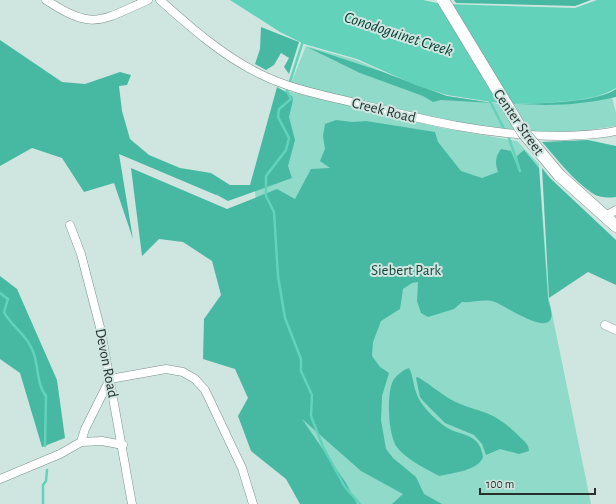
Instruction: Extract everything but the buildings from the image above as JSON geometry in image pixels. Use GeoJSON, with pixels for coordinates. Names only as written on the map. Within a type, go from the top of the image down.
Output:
{"type":"FeatureCollection","features":[{"type":"Feature","properties":{"kind":"main road","name":"Center Street"},"geometry":{"type":"LineString","coordinates":[[444,0],[504,104],[523,132],[559,175],[604,217],[616,226]]}},
{"type":"Feature","properties":{"kind":"street"},"geometry":{"type":"LineString","coordinates":[[46,0],[72,16],[93,20],[102,19],[148,0]]}},
{"type":"Feature","properties":{"kind":"street","name":"Creek Road"},"geometry":{"type":"LineString","coordinates":[[160,0],[175,14],[220,49],[259,73],[293,87],[419,118],[507,134],[539,136],[582,135],[616,132]]}},
{"type":"Feature","properties":{"kind":"street"},"geometry":{"type":"LineString","coordinates":[[604,217],[616,210]]}},
{"type":"Feature","properties":{"kind":"street","name":"Devon Road"},"geometry":{"type":"LineString","coordinates":[[70,225],[92,294],[110,379],[132,504]]}},
{"type":"Feature","properties":{"kind":"street"},"geometry":{"type":"LineString","coordinates":[[605,325],[616,330]]}},
{"type":"Feature","properties":{"kind":"street"},"geometry":{"type":"LineString","coordinates":[[81,442],[84,429],[110,379],[152,370],[176,370],[195,379],[210,400],[245,475],[252,504]]}},
{"type":"Feature","properties":{"kind":"street"},"geometry":{"type":"LineString","coordinates":[[0,479],[60,454],[81,442],[102,441],[122,445]]}},
{"type":"Feature","properties":{"kind":"green space"},"geometry":{"type":"Polygon","coordinates":[[[454,0],[591,0],[575,6],[456,3],[454,0]]]}},
{"type":"Feature","properties":{"kind":"green space"},"geometry":{"type":"Polygon","coordinates":[[[261,27],[299,42],[289,74],[284,67],[289,58],[281,53],[274,65],[266,70],[255,64],[260,49],[261,27]]]}},
{"type":"Feature","properties":{"kind":"green space"},"geometry":{"type":"Polygon","coordinates":[[[0,40],[62,82],[85,84],[120,72],[131,75],[127,85],[119,86],[122,111],[130,139],[149,155],[180,168],[211,173],[230,185],[250,185],[277,87],[292,96],[293,100],[289,117],[295,140],[288,166],[292,178],[228,201],[217,195],[221,194],[216,195],[119,154],[133,239],[114,183],[84,192],[62,158],[32,148],[0,166],[0,40]]]}},
{"type":"Feature","properties":{"kind":"green space"},"geometry":{"type":"Polygon","coordinates":[[[306,46],[356,60],[414,85],[447,96],[505,105],[559,102],[611,93],[616,113],[616,126],[576,131],[535,131],[493,128],[452,122],[370,104],[291,83],[306,46]]]}},
{"type":"Feature","properties":{"kind":"green space"},"geometry":{"type":"Polygon","coordinates":[[[307,47],[380,71],[447,96],[493,103],[441,100],[433,102],[423,96],[360,73],[307,47]]]}},
{"type":"Feature","properties":{"kind":"green space","name":"Siebert Park"},"geometry":{"type":"Polygon","coordinates":[[[279,89],[442,128],[517,141],[539,164],[549,299],[591,504],[350,504],[299,442],[267,302],[255,192],[279,89]]]}},
{"type":"Feature","properties":{"kind":"green space"},"geometry":{"type":"Polygon","coordinates":[[[616,89],[616,97],[591,102],[555,105],[517,104],[554,103],[583,100],[607,94],[616,89]]]}},
{"type":"Feature","properties":{"kind":"green space"},"geometry":{"type":"Polygon","coordinates":[[[336,120],[352,122],[366,121],[435,132],[438,142],[461,171],[482,178],[498,172],[496,160],[501,149],[511,151],[520,173],[517,156],[524,150],[539,168],[548,299],[552,314],[548,322],[541,323],[524,318],[495,302],[487,300],[462,302],[454,309],[428,317],[421,313],[417,301],[418,282],[412,283],[403,289],[400,309],[381,321],[373,342],[372,356],[380,367],[389,373],[382,396],[381,420],[386,449],[393,458],[416,477],[424,494],[442,504],[392,504],[403,494],[361,471],[302,419],[346,483],[357,504],[300,504],[286,479],[251,451],[238,416],[248,398],[235,369],[203,359],[204,319],[221,295],[212,261],[183,242],[159,239],[142,256],[131,168],[227,209],[277,189],[295,199],[311,169],[330,168],[320,161],[325,149],[323,136],[325,124],[336,120]]]}},
{"type":"Feature","properties":{"kind":"green space"},"geometry":{"type":"Polygon","coordinates":[[[588,140],[616,146],[616,197],[610,198],[598,196],[585,188],[572,176],[542,142],[588,140]]]}},
{"type":"Feature","properties":{"kind":"green space"},"geometry":{"type":"Polygon","coordinates":[[[542,168],[550,178],[616,240],[616,285],[588,272],[549,298],[542,168]]]}},
{"type":"Feature","properties":{"kind":"green space"},"geometry":{"type":"Polygon","coordinates":[[[0,276],[17,289],[57,380],[65,438],[42,447],[20,373],[0,359],[0,276]]]}},
{"type":"Feature","properties":{"kind":"green space"},"geometry":{"type":"Polygon","coordinates":[[[409,368],[418,397],[427,410],[449,429],[468,436],[478,443],[483,457],[476,465],[464,471],[439,476],[410,459],[396,446],[391,432],[389,412],[391,385],[394,379],[401,372],[409,368]]]}},
{"type":"Feature","properties":{"kind":"green space"},"geometry":{"type":"Polygon","coordinates":[[[417,377],[455,402],[500,420],[512,429],[526,443],[529,451],[519,454],[500,449],[486,455],[482,444],[474,435],[445,423],[425,403],[420,397],[417,377]]]}},
{"type":"Feature","properties":{"kind":"water","name":"Conodoguinet Creek"},"geometry":{"type":"Polygon","coordinates":[[[230,0],[423,0],[442,4],[504,104],[447,95],[415,85],[357,59],[304,44],[280,32],[230,0]]]}},
{"type":"Feature","properties":{"kind":"water"},"geometry":{"type":"Polygon","coordinates":[[[597,0],[616,0],[616,88],[607,93],[579,100],[530,104],[505,104],[445,4],[575,8],[597,0]]]}},
{"type":"Feature","properties":{"kind":"waterway"},"geometry":{"type":"LineString","coordinates":[[303,41],[287,91],[291,99],[279,109],[278,117],[289,138],[286,150],[266,176],[266,196],[274,212],[278,276],[285,318],[301,359],[301,371],[312,395],[311,416],[323,447],[345,487],[360,504]]}},
{"type":"Feature","properties":{"kind":"waterway"},"geometry":{"type":"LineString","coordinates":[[489,99],[504,129]]}},
{"type":"Feature","properties":{"kind":"waterway"},"geometry":{"type":"LineString","coordinates":[[509,138],[520,171]]}},
{"type":"Feature","properties":{"kind":"waterway"},"geometry":{"type":"LineString","coordinates":[[0,293],[8,299],[4,312],[10,322],[26,339],[36,361],[39,380],[46,396],[45,446]]}},
{"type":"Feature","properties":{"kind":"waterway"},"geometry":{"type":"LineString","coordinates":[[43,504],[43,485],[46,481],[47,470]]}}]}
